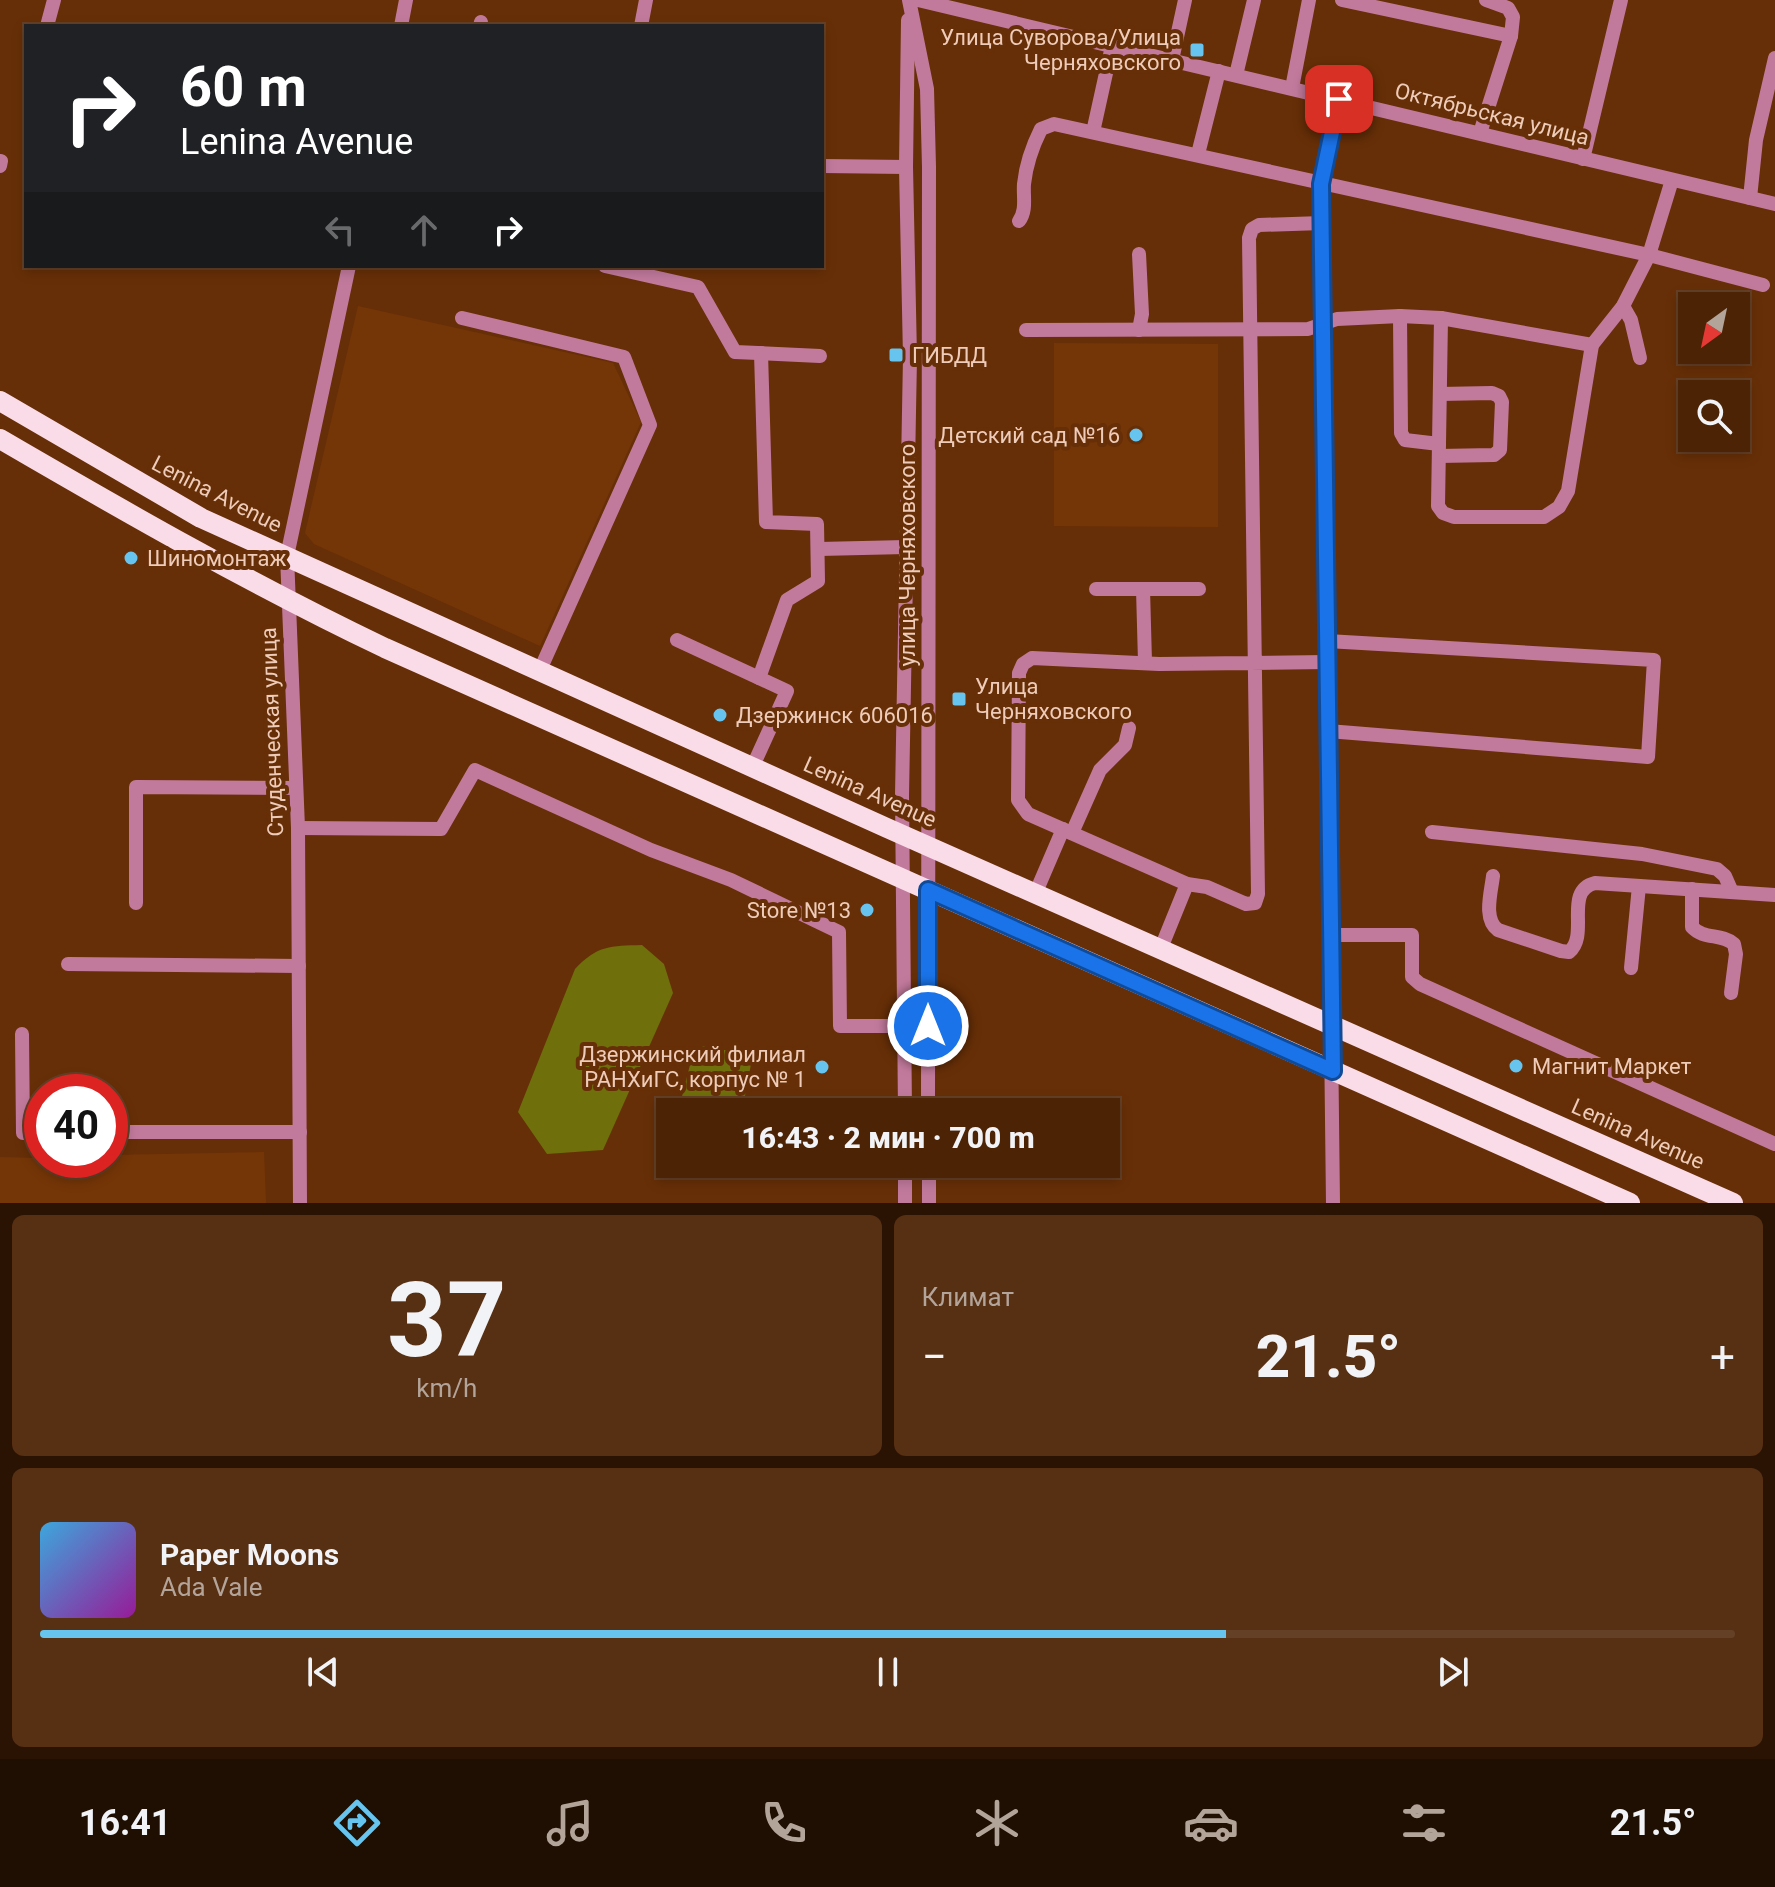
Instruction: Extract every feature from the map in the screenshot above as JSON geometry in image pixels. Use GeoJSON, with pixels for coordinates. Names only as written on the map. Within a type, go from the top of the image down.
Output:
{"type":"FeatureCollection","features":[{"type":"Feature","properties":{"kind":"main road","name":"Lenina Avenue"},"geometry":{"type":"LineString","coordinates":[[0,401],[201,518],[1733,1203]]}},
{"type":"Feature","properties":{"kind":"main road"},"geometry":{"type":"LineString","coordinates":[[0,439],[168,537],[289,602],[385,648],[1630,1203]]}},
{"type":"Feature","properties":{"kind":"street"},"geometry":{"type":"LineString","coordinates":[[48,24],[54,0]]}},
{"type":"Feature","properties":{"kind":"street"},"geometry":{"type":"LineString","coordinates":[[401,24],[406,0]]}},
{"type":"Feature","properties":{"kind":"street"},"geometry":{"type":"LineString","coordinates":[[641,24],[646,0]]}},
{"type":"Feature","properties":{"kind":"street"},"geometry":{"type":"LineString","coordinates":[[905,1098],[903,834],[910,357],[906,167],[909,0]]}},
{"type":"Feature","properties":{"kind":"street","name":"улица Черняховского"},"geometry":{"type":"LineString","coordinates":[[909,0],[927,89],[929,167],[928,1098]]}},
{"type":"Feature","properties":{"kind":"street","name":"Октябрьская улица"},"geometry":{"type":"LineString","coordinates":[[918,0],[1775,204]]}},
{"type":"Feature","properties":{"kind":"street"},"geometry":{"type":"LineString","coordinates":[[1172,60],[1185,0]]}},
{"type":"Feature","properties":{"kind":"street"},"geometry":{"type":"LineString","coordinates":[[1236,75],[1254,0]]}},
{"type":"Feature","properties":{"kind":"street"},"geometry":{"type":"LineString","coordinates":[[1292,88],[1309,0]]}},
{"type":"Feature","properties":{"kind":"street"},"geometry":{"type":"LineString","coordinates":[[1342,0],[1511,36]]}},
{"type":"Feature","properties":{"kind":"street"},"geometry":{"type":"LineString","coordinates":[[1480,133],[1511,36],[1513,17],[1508,8],[1486,0]]}},
{"type":"Feature","properties":{"kind":"street"},"geometry":{"type":"LineString","coordinates":[[1583,159],[1621,0]]}},
{"type":"Feature","properties":{"kind":"street"},"geometry":{"type":"LineString","coordinates":[[1093,132],[1112,46]]}},
{"type":"Feature","properties":{"kind":"street"},"geometry":{"type":"LineString","coordinates":[[1750,198],[1756,140],[1775,58]]}},
{"type":"Feature","properties":{"kind":"street"},"geometry":{"type":"LineString","coordinates":[[1198,154],[1219,71]]}},
{"type":"Feature","properties":{"kind":"street"},"geometry":{"type":"LineString","coordinates":[[1333,1203],[1321,184],[1339,99]]}},
{"type":"Feature","properties":{"kind":"street"},"geometry":{"type":"LineString","coordinates":[[1019,221],[1024,215],[1024,181],[1033,145],[1041,129],[1054,124],[1649,255],[1763,285]]}},
{"type":"Feature","properties":{"kind":"street"},"geometry":{"type":"LineString","coordinates":[[824,166],[906,167]]}},
{"type":"Feature","properties":{"kind":"street"},"geometry":{"type":"LineString","coordinates":[[1441,318],[1438,506],[1443,513],[1454,517],[1544,517],[1559,507],[1568,491],[1592,345],[1623,306],[1649,255],[1672,180]]}},
{"type":"Feature","properties":{"kind":"street"},"geometry":{"type":"LineString","coordinates":[[1322,223],[1259,225],[1252,229],[1249,238],[1253,663],[1258,894],[1255,903],[1246,904],[1207,887],[1187,884],[1028,814],[1018,800],[1019,673],[1023,664],[1032,658],[1145,662],[1253,663],[1327,662]]}},
{"type":"Feature","properties":{"kind":"street"},"geometry":{"type":"LineString","coordinates":[[1139,254],[1142,314],[1139,330]]}},
{"type":"Feature","properties":{"kind":"street","name":"Студенческая улица"},"geometry":{"type":"LineString","coordinates":[[300,1203],[298,828],[287,556],[349,268]]}},
{"type":"Feature","properties":{"kind":"street"},"geometry":{"type":"LineString","coordinates":[[614,268],[698,287],[735,352],[820,356]]}},
{"type":"Feature","properties":{"kind":"street"},"geometry":{"type":"LineString","coordinates":[[1623,306],[1631,320],[1640,358]]}},
{"type":"Feature","properties":{"kind":"street"},"geometry":{"type":"LineString","coordinates":[[1400,316],[1401,433],[1405,440],[1439,450],[1494,455],[1500,450],[1502,402],[1499,396],[1492,393],[1440,394]]}},
{"type":"Feature","properties":{"kind":"street"},"geometry":{"type":"LineString","coordinates":[[1026,330],[1308,329],[1337,319],[1400,316],[1441,318],[1592,345]]}},
{"type":"Feature","properties":{"kind":"street"},"geometry":{"type":"LineString","coordinates":[[462,318],[624,357],[650,425],[540,670]]}},
{"type":"Feature","properties":{"kind":"street"},"geometry":{"type":"LineString","coordinates":[[759,678],[787,600],[818,581],[819,549],[817,524],[766,522],[761,353]]}},
{"type":"Feature","properties":{"kind":"street"},"geometry":{"type":"LineString","coordinates":[[819,549],[906,547]]}},
{"type":"Feature","properties":{"kind":"street"},"geometry":{"type":"LineString","coordinates":[[1096,589],[1199,589]]}},
{"type":"Feature","properties":{"kind":"street"},"geometry":{"type":"LineString","coordinates":[[1143,589],[1145,662]]}},
{"type":"Feature","properties":{"kind":"street"},"geometry":{"type":"LineString","coordinates":[[677,640],[787,691],[753,766]]}},
{"type":"Feature","properties":{"kind":"street"},"geometry":{"type":"LineString","coordinates":[[1327,641],[1654,660],[1648,757],[1328,731]]}},
{"type":"Feature","properties":{"kind":"street"},"geometry":{"type":"LineString","coordinates":[[1036,892],[1100,770],[1125,745],[1129,728]]}},
{"type":"Feature","properties":{"kind":"street"},"geometry":{"type":"LineString","coordinates":[[298,828],[441,829],[475,770],[651,850],[731,880],[839,932],[840,1026],[928,1026]]}},
{"type":"Feature","properties":{"kind":"street"},"geometry":{"type":"LineString","coordinates":[[136,903],[136,787],[296,788]]}},
{"type":"Feature","properties":{"kind":"street"},"geometry":{"type":"LineString","coordinates":[[1432,832],[1642,854],[1717,869],[1725,876],[1732,892]]}},
{"type":"Feature","properties":{"kind":"street"},"geometry":{"type":"LineString","coordinates":[[1493,876],[1489,918],[1492,926],[1569,952],[1576,942],[1582,889],[1595,883],[1775,895]]}},
{"type":"Feature","properties":{"kind":"street"},"geometry":{"type":"LineString","coordinates":[[1161,948],[1187,884]]}},
{"type":"Feature","properties":{"kind":"street"},"geometry":{"type":"LineString","coordinates":[[1631,968],[1639,886]]}},
{"type":"Feature","properties":{"kind":"street"},"geometry":{"type":"LineString","coordinates":[[1692,889],[1692,927],[1704,935],[1724,937],[1734,944],[1736,954],[1731,993]]}},
{"type":"Feature","properties":{"kind":"street"},"geometry":{"type":"LineString","coordinates":[[1331,935],[1412,935],[1412,977],[1420,984],[1775,1144]]}},
{"type":"Feature","properties":{"kind":"street"},"geometry":{"type":"LineString","coordinates":[[68,964],[299,966]]}},
{"type":"Feature","properties":{"kind":"street"},"geometry":{"type":"LineString","coordinates":[[22,1034],[24,1133]]}},
{"type":"Feature","properties":{"kind":"street"},"geometry":{"type":"LineString","coordinates":[[128,1132],[300,1132]]}},
{"type":"Feature","properties":{"kind":"street"},"geometry":{"type":"LineString","coordinates":[[905,1178],[905,1203]]}},
{"type":"Feature","properties":{"kind":"street"},"geometry":{"type":"LineString","coordinates":[[929,1178],[929,1203]]}},
{"type":"Feature","properties":{"kind":"shaded area"},"geometry":{"type":"Polygon","coordinates":[[[358,306],[613,363],[641,422],[540,646],[314,544],[305,533],[358,306]]]}},
{"type":"Feature","properties":{"kind":"shaded area","name":"Детский сад №16"},"geometry":{"type":"Polygon","coordinates":[[[1054,343],[1218,344],[1218,527],[1054,526],[1054,343]]]}},
{"type":"Feature","properties":{"kind":"shaded area"},"geometry":{"type":"Polygon","coordinates":[[[642,945],[664,964],[673,993],[603,1150],[547,1154],[518,1112],[575,969],[605,948],[642,945]]]}},
{"type":"Feature","properties":{"kind":"shaded area"},"geometry":{"type":"Polygon","coordinates":[[[705,1046],[744,1054],[751,1064],[745,1098],[682,1098],[694,1049],[705,1046]]]}},
{"type":"Feature","properties":{"kind":"shaded area"},"geometry":{"type":"Polygon","coordinates":[[[264,1152],[266,1203],[0,1203],[0,1157],[24,1158],[24,1178],[128,1178],[128,1155],[264,1152]]]}},
{"type":"Feature","properties":{"kind":"place","name":"Улица Суворова/Улица Черняховского"},"geometry":{"type":"Point","coordinates":[1197,50]}},
{"type":"Feature","properties":{"kind":"place","name":"ГИБДД"},"geometry":{"type":"Point","coordinates":[896,355]}},
{"type":"Feature","properties":{"kind":"place","name":"Детский сад №16"},"geometry":{"type":"Point","coordinates":[1136,435]}},
{"type":"Feature","properties":{"kind":"place","name":"Шиномонтаж"},"geometry":{"type":"Point","coordinates":[131,558]}},
{"type":"Feature","properties":{"kind":"place","name":"Улица Черняховского"},"geometry":{"type":"Point","coordinates":[959,699]}},
{"type":"Feature","properties":{"kind":"place","name":"Дзержинск 606016"},"geometry":{"type":"Point","coordinates":[720,715]}},
{"type":"Feature","properties":{"kind":"place","name":"Store №13"},"geometry":{"type":"Point","coordinates":[867,910]}},
{"type":"Feature","properties":{"kind":"place","name":"Магнит Маркет"},"geometry":{"type":"Point","coordinates":[1516,1066]}},
{"type":"Feature","properties":{"kind":"place","name":"Дзержинский филиал РАНХиГС, корпус № 1"},"geometry":{"type":"Point","coordinates":[822,1067]}},
{"type":"Feature","properties":{"kind":"route"},"geometry":{"type":"LineString","coordinates":[[928,1026],[928,890],[1333,1071],[1321,184],[1339,99]]}}]}
